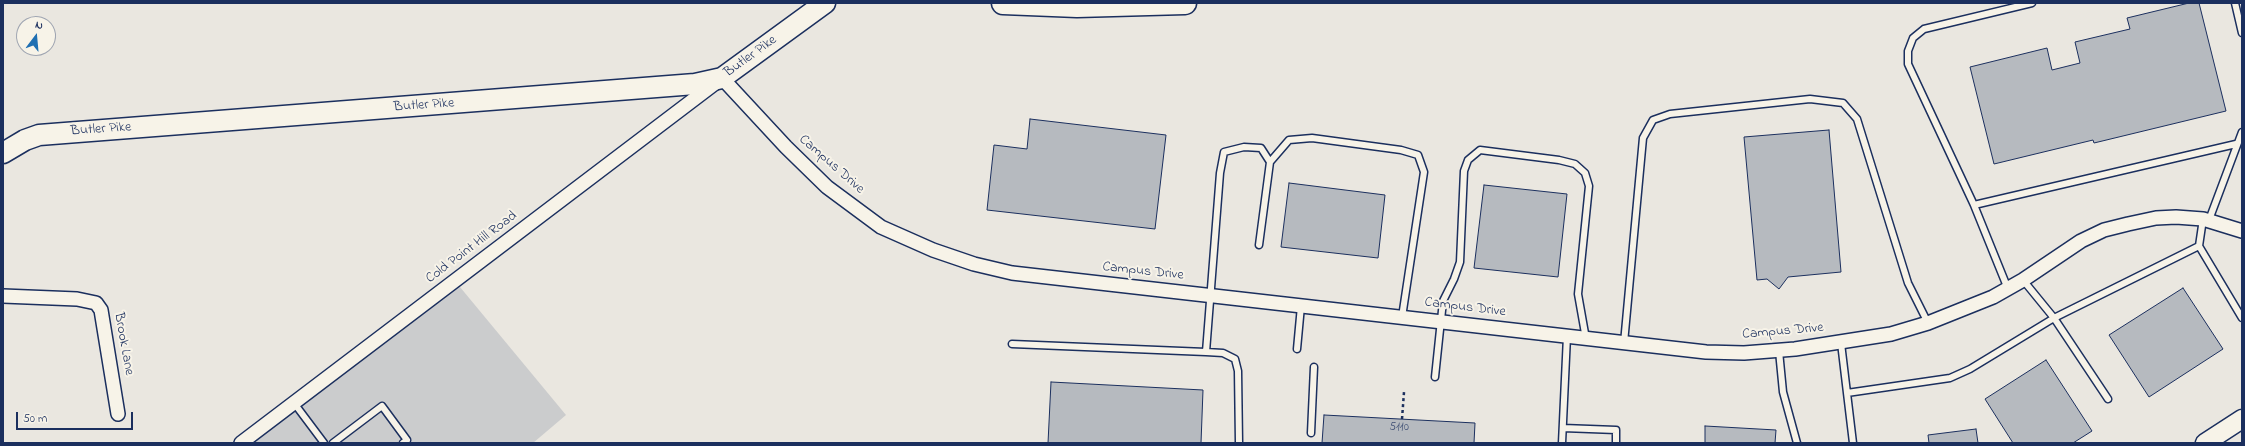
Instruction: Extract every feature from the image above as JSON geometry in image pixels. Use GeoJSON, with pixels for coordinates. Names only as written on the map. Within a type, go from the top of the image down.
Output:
{"type":"FeatureCollection","features":[{"type":"Feature","properties":{"kind":"highway"},"geometry":{"type":"LineString","coordinates":[[1003,3],[1077,6],[1185,3]]}},
{"type":"Feature","properties":{"kind":"main road","name":"Butler Pike"},"geometry":{"type":"LineString","coordinates":[[3,153],[25,140],[39,135],[673,87],[722,78],[825,3]]}},
{"type":"Feature","properties":{"kind":"street","name":"Campus Drive"},"geometry":{"type":"LineString","coordinates":[[722,78],[786,147],[827,187],[881,227],[933,250],[974,264],[1012,273],[1706,352],[1779,351],[1841,343],[1891,334],[1928,323],[1956,313],[2008,289],[2081,241],[2104,230],[2156,218],[2176,217],[2206,220],[2242,231]]}},
{"type":"Feature","properties":{"kind":"street","name":"Cold Point Hill Road"},"geometry":{"type":"LineString","coordinates":[[241,443],[722,78]]}},
{"type":"Feature","properties":{"kind":"street","name":"Brook Lane"},"geometry":{"type":"LineString","coordinates":[[3,296],[77,300],[96,303],[101,310],[118,414]]}},
{"type":"Feature","properties":{"kind":"street"},"geometry":{"type":"LineString","coordinates":[[2205,443],[2242,419]]}},
{"type":"Feature","properties":{"kind":"lane"},"geometry":{"type":"LineString","coordinates":[[2008,289],[1974,205],[1908,64],[1908,51],[1913,38],[1924,29],[2032,3]]}},
{"type":"Feature","properties":{"kind":"lane"},"geometry":{"type":"LineString","coordinates":[[2235,3],[2242,33]]}},
{"type":"Feature","properties":{"kind":"lane"},"geometry":{"type":"LineString","coordinates":[[1624,343],[1643,138],[1653,120],[1670,114],[1810,99],[1843,103],[1857,119],[1908,283],[1928,323]]}},
{"type":"Feature","properties":{"kind":"lane"},"geometry":{"type":"LineString","coordinates":[[2242,132],[2206,220],[2199,246],[2242,318]]}},
{"type":"Feature","properties":{"kind":"lane"},"geometry":{"type":"LineString","coordinates":[[1260,245],[1270,162],[1289,140],[1312,138],[1401,150],[1418,154],[1424,172],[1402,317]]}},
{"type":"Feature","properties":{"kind":"lane"},"geometry":{"type":"LineString","coordinates":[[1974,205],[2236,144]]}},
{"type":"Feature","properties":{"kind":"lane"},"geometry":{"type":"LineString","coordinates":[[1206,352],[1220,172],[1224,152],[1244,147],[1261,148],[1270,162]]}},
{"type":"Feature","properties":{"kind":"lane"},"geometry":{"type":"LineString","coordinates":[[1436,377],[1443,301],[1454,279],[1460,262],[1464,171],[1468,160],[1480,150],[1559,160],[1575,164],[1585,173],[1588,186],[1578,294],[1586,339]]}},
{"type":"Feature","properties":{"kind":"lane"},"geometry":{"type":"LineString","coordinates":[[1847,393],[1950,378],[1970,369],[2054,318],[2199,246]]}},
{"type":"Feature","properties":{"kind":"lane"},"geometry":{"type":"LineString","coordinates":[[2023,280],[2054,318],[2108,399]]}},
{"type":"Feature","properties":{"kind":"lane"},"geometry":{"type":"LineString","coordinates":[[1297,349],[1301,306]]}},
{"type":"Feature","properties":{"kind":"lane"},"geometry":{"type":"LineString","coordinates":[[1562,443],[1567,336]]}},
{"type":"Feature","properties":{"kind":"lane"},"geometry":{"type":"LineString","coordinates":[[1841,343],[1853,443]]}},
{"type":"Feature","properties":{"kind":"lane"},"geometry":{"type":"LineString","coordinates":[[1012,344],[1223,352],[1235,359],[1238,371],[1239,443]]}},
{"type":"Feature","properties":{"kind":"lane"},"geometry":{"type":"LineString","coordinates":[[1779,351],[1783,392],[1797,443]]}},
{"type":"Feature","properties":{"kind":"lane"},"geometry":{"type":"LineString","coordinates":[[1311,433],[1314,367]]}},
{"type":"Feature","properties":{"kind":"lane"},"geometry":{"type":"LineString","coordinates":[[294,404],[324,443]]}},
{"type":"Feature","properties":{"kind":"lane"},"geometry":{"type":"LineString","coordinates":[[333,443],[382,406],[407,440],[403,443]]}},
{"type":"Feature","properties":{"kind":"lane"},"geometry":{"type":"LineString","coordinates":[[1563,428],[1616,430],[1616,443]]}},
{"type":"Feature","properties":{"kind":"path"},"geometry":{"type":"LineString","coordinates":[[1402,419],[1404,392]]}},
{"type":"Feature","properties":{"kind":"shaded area"},"geometry":{"type":"Polygon","coordinates":[[[455,281],[566,415],[533,443],[241,443],[455,281]]]}},
{"type":"Feature","properties":{"kind":"building"},"geometry":{"type":"Polygon","coordinates":[[[2189,3],[2199,3],[2226,111],[2094,143],[2093,140],[1994,164],[1970,67],[2047,48],[2052,70],[2080,63],[2075,42],[2130,29],[2127,18],[2189,3]]]}},
{"type":"Feature","properties":{"kind":"building"},"geometry":{"type":"Polygon","coordinates":[[[1030,119],[1166,135],[1155,229],[987,210],[994,145],[1027,149],[1030,119]]]}},
{"type":"Feature","properties":{"kind":"building"},"geometry":{"type":"Polygon","coordinates":[[[1829,130],[1841,272],[1788,277],[1779,289],[1767,279],[1757,280],[1744,137],[1829,130]]]}},
{"type":"Feature","properties":{"kind":"building"},"geometry":{"type":"Polygon","coordinates":[[[1289,183],[1385,195],[1378,258],[1281,247],[1289,183]]]}},
{"type":"Feature","properties":{"kind":"building"},"geometry":{"type":"Polygon","coordinates":[[[1484,185],[1567,194],[1558,277],[1474,268],[1484,185]]]}},
{"type":"Feature","properties":{"kind":"building"},"geometry":{"type":"Polygon","coordinates":[[[2183,288],[2223,349],[2149,397],[2109,335],[2183,288]]]}},
{"type":"Feature","properties":{"kind":"building"},"geometry":{"type":"Polygon","coordinates":[[[2046,360],[2092,431],[2073,443],[2013,443],[1985,399],[2046,360]]]}},
{"type":"Feature","properties":{"kind":"building"},"geometry":{"type":"Polygon","coordinates":[[[1051,382],[1203,390],[1201,443],[1048,443],[1051,382]]]}},
{"type":"Feature","properties":{"kind":"building"},"geometry":{"type":"Polygon","coordinates":[[[1324,415],[1475,423],[1474,443],[1322,443],[1324,415]]]}},
{"type":"Feature","properties":{"kind":"building"},"geometry":{"type":"Polygon","coordinates":[[[1705,426],[1776,430],[1775,443],[1705,443],[1705,426]]]}},
{"type":"Feature","properties":{"kind":"building"},"geometry":{"type":"Polygon","coordinates":[[[1976,429],[1978,443],[1929,443],[1928,435],[1976,429]]]}}]}
